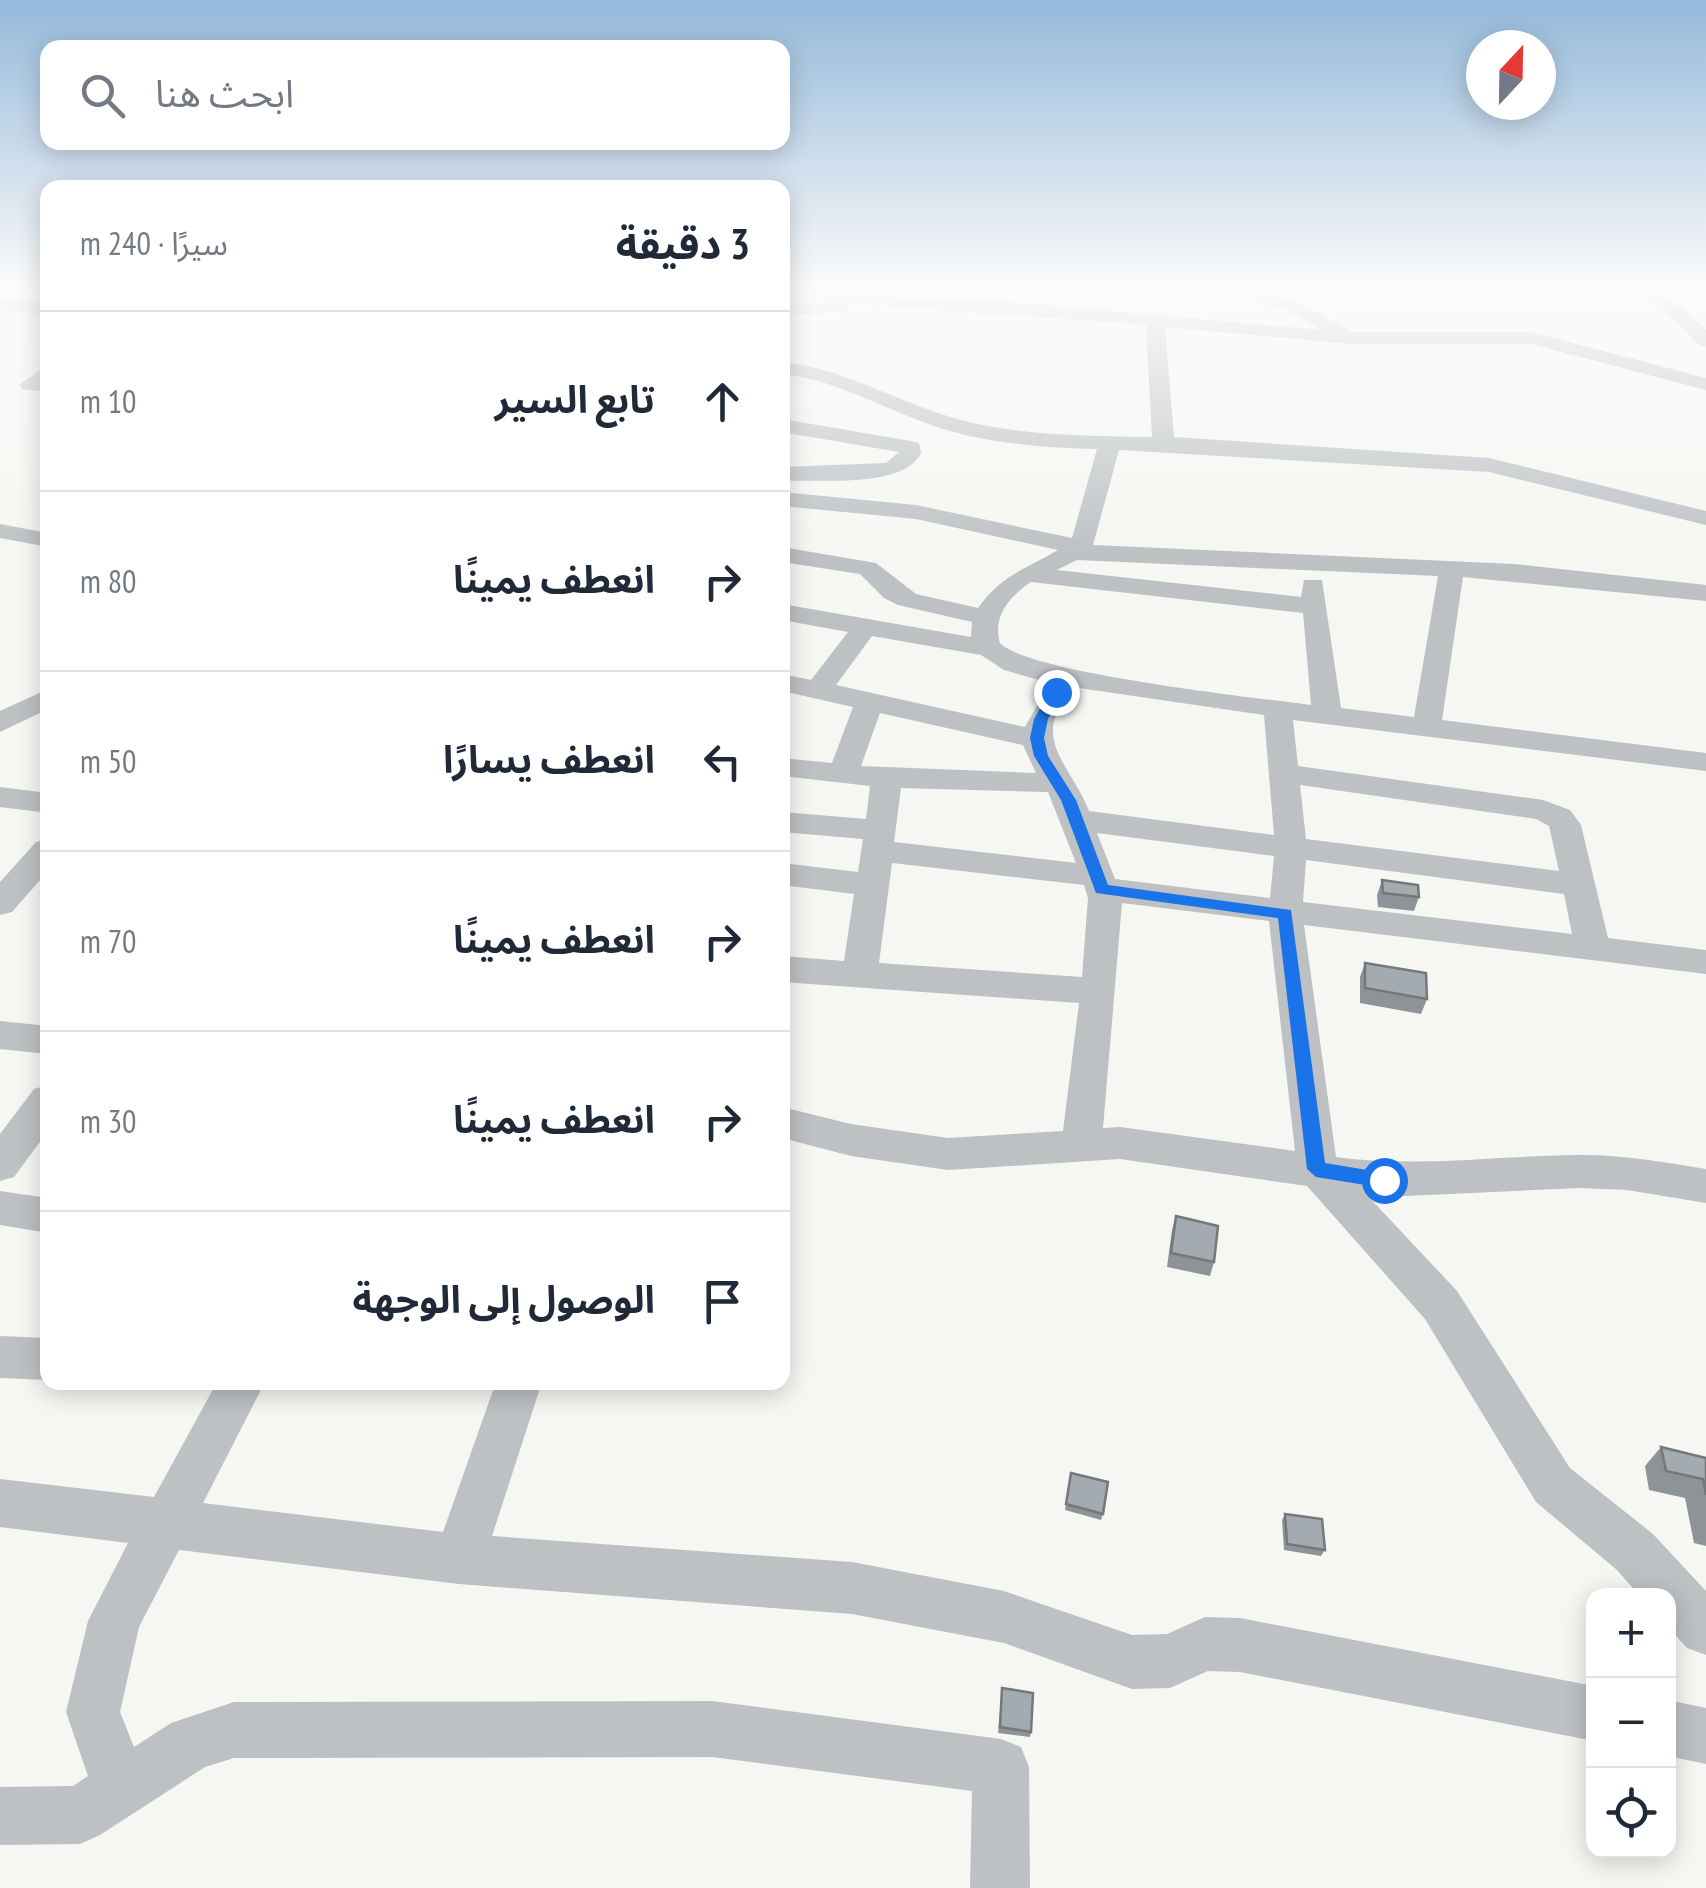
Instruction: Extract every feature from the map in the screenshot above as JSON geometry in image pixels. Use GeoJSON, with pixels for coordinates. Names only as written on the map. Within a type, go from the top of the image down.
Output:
{"type":"FeatureCollection","features":[{"type":"Feature","properties":{"kind":"street"},"geometry":{"type":"LineString","coordinates":[[790,424],[832,379]]}},
{"type":"Feature","properties":{"kind":"street"},"geometry":{"type":"LineString","coordinates":[[836,379],[940,421],[1039,439],[1489,465],[1706,518]]}},
{"type":"Feature","properties":{"kind":"street"},"geometry":{"type":"LineString","coordinates":[[1159,379],[1163,444]]}},
{"type":"Feature","properties":{"kind":"street"},"geometry":{"type":"LineString","coordinates":[[0,382],[38,385]]}},
{"type":"Feature","properties":{"kind":"street"},"geometry":{"type":"LineString","coordinates":[[790,425],[912,448],[901,466],[888,470],[790,474]]}},
{"type":"Feature","properties":{"kind":"street"},"geometry":{"type":"LineString","coordinates":[[1110,443],[1090,527],[1077,550],[1023,574],[997,596],[986,617],[985,641],[997,657],[1073,679],[1278,712],[1426,724],[1706,762]]}},
{"type":"Feature","properties":{"kind":"street"},"geometry":{"type":"LineString","coordinates":[[790,500],[916,512],[1077,550],[1535,574],[1706,593]]}},
{"type":"Feature","properties":{"kind":"street"},"geometry":{"type":"LineString","coordinates":[[0,531],[40,542]]}},
{"type":"Feature","properties":{"kind":"street"},"geometry":{"type":"LineString","coordinates":[[0,550],[40,545]]}},
{"type":"Feature","properties":{"kind":"street"},"geometry":{"type":"LineString","coordinates":[[790,555],[868,568],[892,593],[908,600],[986,617]]}},
{"type":"Feature","properties":{"kind":"street"},"geometry":{"type":"LineString","coordinates":[[1312,564],[1326,717]]}},
{"type":"Feature","properties":{"kind":"street"},"geometry":{"type":"LineString","coordinates":[[1426,724],[1452,569]]}},
{"type":"Feature","properties":{"kind":"street"},"geometry":{"type":"LineString","coordinates":[[1023,574],[1314,606]]}},
{"type":"Feature","properties":{"kind":"street"},"geometry":{"type":"LineString","coordinates":[[790,613],[991,648]]}},
{"type":"Feature","properties":{"kind":"street"},"geometry":{"type":"LineString","coordinates":[[818,690],[865,627]]}},
{"type":"Feature","properties":{"kind":"street"},"geometry":{"type":"LineString","coordinates":[[1073,679],[1056,692],[1041,719],[1037,738],[1041,756],[1077,820],[1105,898],[1100,990],[1081,1146]]}},
{"type":"Feature","properties":{"kind":"street"},"geometry":{"type":"LineString","coordinates":[[790,684],[1037,738]]}},
{"type":"Feature","properties":{"kind":"street"},"geometry":{"type":"LineString","coordinates":[[0,722],[40,701]]}},
{"type":"Feature","properties":{"kind":"street"},"geometry":{"type":"LineString","coordinates":[[843,774],[870,701]]}},
{"type":"Feature","properties":{"kind":"street"},"geometry":{"type":"LineString","coordinates":[[1278,712],[1291,846],[1285,914],[1316,1169],[1440,1304],[1553,1485],[1635,1552],[1706,1629]]}},
{"type":"Feature","properties":{"kind":"street"},"geometry":{"type":"LineString","coordinates":[[790,768],[887,778],[1058,784]]}},
{"type":"Feature","properties":{"kind":"street"},"geometry":{"type":"LineString","coordinates":[[1285,773],[1543,810],[1559,817],[1566,825],[1593,949]]}},
{"type":"Feature","properties":{"kind":"street"},"geometry":{"type":"LineString","coordinates":[[860,975],[887,778]]}},
{"type":"Feature","properties":{"kind":"street"},"geometry":{"type":"LineString","coordinates":[[0,797],[40,802]]}},
{"type":"Feature","properties":{"kind":"street"},"geometry":{"type":"LineString","coordinates":[[1077,820],[1580,885]]}},
{"type":"Feature","properties":{"kind":"street"},"geometry":{"type":"LineString","coordinates":[[790,824],[1285,914],[1706,962]]}},
{"type":"Feature","properties":{"kind":"street"},"geometry":{"type":"LineString","coordinates":[[4,894],[40,858]]}},
{"type":"Feature","properties":{"kind":"street"},"geometry":{"type":"LineString","coordinates":[[790,875],[872,885]]}},
{"type":"Feature","properties":{"kind":"street"},"geometry":{"type":"LineString","coordinates":[[4,894],[40,894]]}},
{"type":"Feature","properties":{"kind":"street"},"geometry":{"type":"LineString","coordinates":[[790,971],[1100,990]]}},
{"type":"Feature","properties":{"kind":"street"},"geometry":{"type":"LineString","coordinates":[[0,1035],[40,1039]]}},
{"type":"Feature","properties":{"kind":"street"},"geometry":{"type":"LineString","coordinates":[[0,1165],[40,1111]]}},
{"type":"Feature","properties":{"kind":"street"},"geometry":{"type":"LineString","coordinates":[[790,1124],[851,1140],[948,1154],[1154,1145],[1384,1180],[1611,1172],[1706,1186]]}},
{"type":"Feature","properties":{"kind":"street"},"geometry":{"type":"LineString","coordinates":[[0,1208],[40,1215]]}},
{"type":"Feature","properties":{"kind":"street"},"geometry":{"type":"LineString","coordinates":[[0,1357],[40,1358]]}},
{"type":"Feature","properties":{"kind":"street"},"geometry":{"type":"LineString","coordinates":[[121,1789],[93,1712],[114,1622],[238,1390]]}},
{"type":"Feature","properties":{"kind":"street"},"geometry":{"type":"LineString","coordinates":[[458,1560],[516,1390]]}},
{"type":"Feature","properties":{"kind":"street"},"geometry":{"type":"LineString","coordinates":[[0,1503],[458,1560],[852,1588],[1004,1616],[1132,1662],[1170,1661],[1206,1644],[1240,1645],[1586,1712]]}},
{"type":"Feature","properties":{"kind":"street"},"geometry":{"type":"LineString","coordinates":[[0,1816],[80,1815],[191,1743],[234,1730],[712,1729],[1001,1767],[1000,1888]]}},
{"type":"Feature","properties":{"kind":"street"},"geometry":{"type":"LineString","coordinates":[[1676,1730],[1706,1736]]}},
{"type":"Feature","properties":{"kind":"building"},"geometry":{"type":"Polygon","coordinates":[[[1382,880],[1418,885],[1419,897],[1383,893],[1382,880]]]}},
{"type":"Feature","properties":{"kind":"building"},"geometry":{"type":"Polygon","coordinates":[[[1365,963],[1426,973],[1427,999],[1365,988],[1365,963]]]}},
{"type":"Feature","properties":{"kind":"building"},"geometry":{"type":"Polygon","coordinates":[[[1176,1216],[1218,1226],[1214,1262],[1171,1253],[1176,1216]]]}},
{"type":"Feature","properties":{"kind":"building"},"geometry":{"type":"Polygon","coordinates":[[[1661,1447],[1706,1458],[1706,1495],[1703,1479],[1666,1471],[1661,1447]]]}},
{"type":"Feature","properties":{"kind":"building"},"geometry":{"type":"Polygon","coordinates":[[[1071,1473],[1108,1482],[1103,1514],[1066,1504],[1071,1473]]]}},
{"type":"Feature","properties":{"kind":"building"},"geometry":{"type":"Polygon","coordinates":[[[1285,1514],[1322,1519],[1325,1550],[1287,1544],[1285,1514]]]}},
{"type":"Feature","properties":{"kind":"building"},"geometry":{"type":"Polygon","coordinates":[[[1002,1688],[1033,1693],[1031,1732],[1000,1727],[1002,1688]]]}},
{"type":"Feature","properties":{"kind":"route"},"geometry":{"type":"LineString","coordinates":[[1056,692],[1041,719],[1037,738],[1041,756],[1069,800],[1102,890],[1285,914],[1316,1169],[1384,1180]]}}]}
